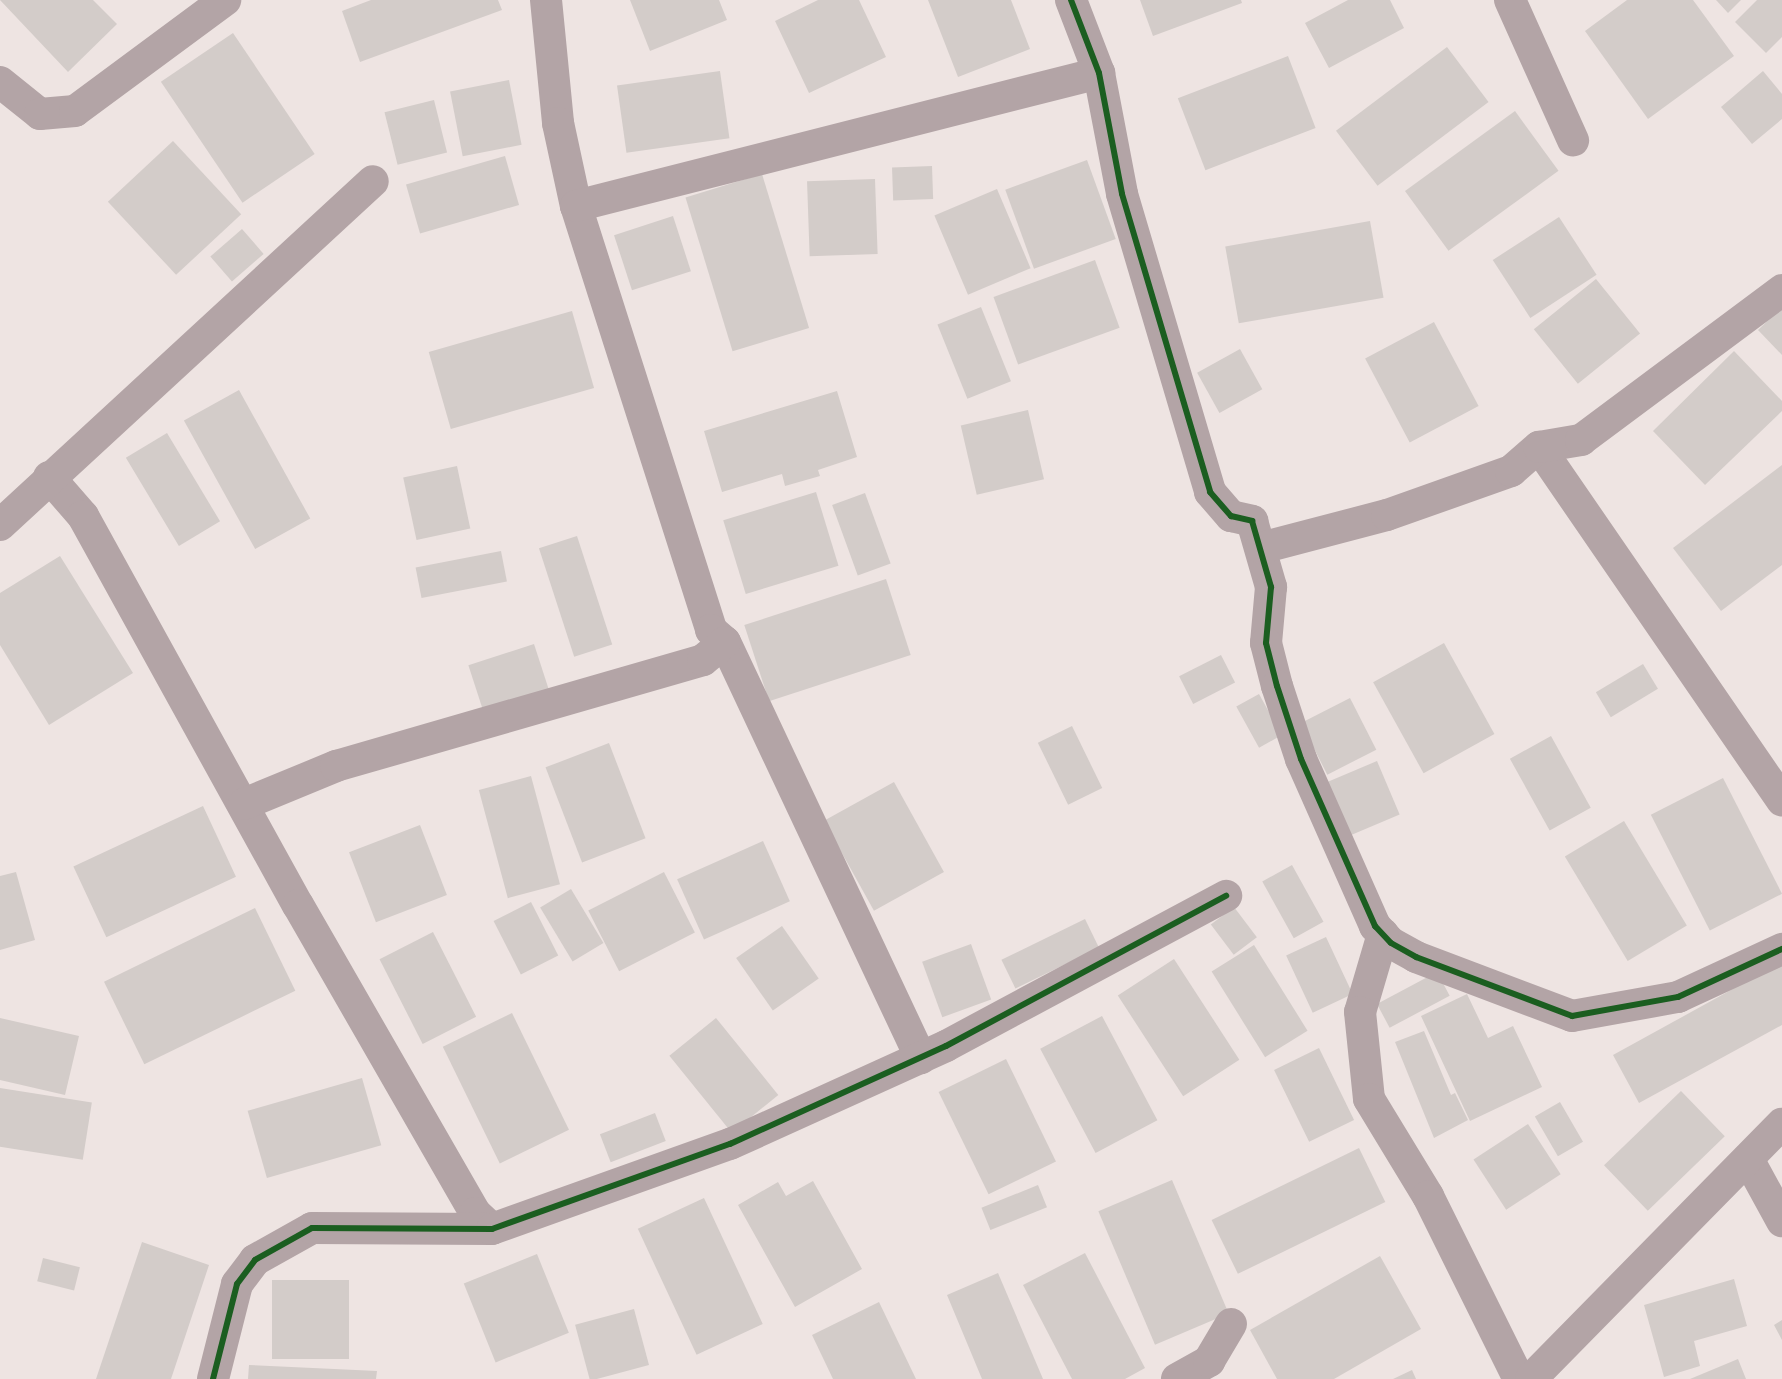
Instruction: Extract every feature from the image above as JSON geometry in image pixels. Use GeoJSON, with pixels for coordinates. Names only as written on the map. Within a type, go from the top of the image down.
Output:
{"type":"FeatureCollection","features":[{"type":"Feature","properties":{"kind":"street"},"geometry":{"type":"LineString","coordinates":[[0,82],[40,114],[75,111],[225,0]]}},
{"type":"Feature","properties":{"kind":"street"},"geometry":{"type":"LineString","coordinates":[[546,0],[558,123],[576,206],[711,630],[725,642],[921,1058]]}},
{"type":"Feature","properties":{"kind":"street"},"geometry":{"type":"LineString","coordinates":[[1071,0],[1099,73],[1122,194],[1210,492],[1231,516],[1252,521],[1271,587],[1266,643],[1277,686],[1301,759],[1375,926],[1416,957],[1572,1016],[1678,997],[1782,949]]}},
{"type":"Feature","properties":{"kind":"street"},"geometry":{"type":"LineString","coordinates":[[1510,0],[1573,140]]}},
{"type":"Feature","properties":{"kind":"street"},"geometry":{"type":"LineString","coordinates":[[576,206],[1099,73]]}},
{"type":"Feature","properties":{"kind":"street"},"geometry":{"type":"LineString","coordinates":[[0,525],[49,477],[373,181]]}},
{"type":"Feature","properties":{"kind":"street"},"geometry":{"type":"LineString","coordinates":[[1261,548],[1387,515],[1512,471],[1539,447],[1581,440],[1782,290]]}},
{"type":"Feature","properties":{"kind":"street"},"geometry":{"type":"LineString","coordinates":[[1539,447],[1782,801]]}},
{"type":"Feature","properties":{"kind":"street"},"geometry":{"type":"LineString","coordinates":[[49,477],[83,516],[475,1213],[492,1229]]}},
{"type":"Feature","properties":{"kind":"street"},"geometry":{"type":"LineString","coordinates":[[244,804],[336,766],[703,660],[725,642]]}},
{"type":"Feature","properties":{"kind":"street"},"geometry":{"type":"LineString","coordinates":[[213,1379],[237,1284],[255,1260],[312,1228],[492,1229],[730,1144],[921,1058],[1226,896]]}},
{"type":"Feature","properties":{"kind":"street"},"geometry":{"type":"LineString","coordinates":[[1383,934],[1360,1012],[1370,1099],[1428,1196],[1519,1379]]}},
{"type":"Feature","properties":{"kind":"street"},"geometry":{"type":"LineString","coordinates":[[1532,1379],[1782,1124]]}},
{"type":"Feature","properties":{"kind":"street"},"geometry":{"type":"LineString","coordinates":[[1748,1159],[1782,1221]]}},
{"type":"Feature","properties":{"kind":"street"},"geometry":{"type":"LineString","coordinates":[[1177,1379],[1209,1361],[1231,1324]]}},
{"type":"Feature","properties":{"kind":"building"},"geometry":{"type":"Polygon","coordinates":[[[0,0],[93,0],[117,24],[68,72],[0,0]]]}},
{"type":"Feature","properties":{"kind":"building"},"geometry":{"type":"Polygon","coordinates":[[[371,0],[498,0],[502,10],[360,62],[342,11],[371,0]]]}},
{"type":"Feature","properties":{"kind":"building"},"geometry":{"type":"Polygon","coordinates":[[[630,0],[719,0],[727,20],[650,51],[630,0]]]}},
{"type":"Feature","properties":{"kind":"building"},"geometry":{"type":"Polygon","coordinates":[[[818,0],[859,0],[886,57],[809,93],[775,21],[818,0]]]}},
{"type":"Feature","properties":{"kind":"building"},"geometry":{"type":"Polygon","coordinates":[[[928,0],[1011,0],[1030,49],[958,77],[928,0]]]}},
{"type":"Feature","properties":{"kind":"building"},"geometry":{"type":"Polygon","coordinates":[[[1140,0],[1241,0],[1242,3],[1153,36],[1140,0]]]}},
{"type":"Feature","properties":{"kind":"building"},"geometry":{"type":"Polygon","coordinates":[[[1348,0],[1390,0],[1404,28],[1329,68],[1305,23],[1348,0]]]}},
{"type":"Feature","properties":{"kind":"building"},"geometry":{"type":"Polygon","coordinates":[[[1627,0],[1693,0],[1734,56],[1648,119],[1585,31],[1627,0]]]}},
{"type":"Feature","properties":{"kind":"building"},"geometry":{"type":"Polygon","coordinates":[[[1716,0],[1741,0],[1728,13],[1716,0]]]}},
{"type":"Feature","properties":{"kind":"building"},"geometry":{"type":"Polygon","coordinates":[[[1757,0],[1782,0],[1782,37],[1766,53],[1735,22],[1757,0]]]}},
{"type":"Feature","properties":{"kind":"building"},"geometry":{"type":"Polygon","coordinates":[[[233,33],[315,154],[243,203],[161,82],[233,33]]]}},
{"type":"Feature","properties":{"kind":"building"},"geometry":{"type":"Polygon","coordinates":[[[1447,47],[1489,102],[1378,186],[1336,131],[1447,47]]]}},
{"type":"Feature","properties":{"kind":"building"},"geometry":{"type":"Polygon","coordinates":[[[1288,56],[1316,128],[1205,170],[1178,98],[1288,56]]]}},
{"type":"Feature","properties":{"kind":"building"},"geometry":{"type":"Polygon","coordinates":[[[720,71],[729,138],[626,153],[617,85],[720,71]]]}},
{"type":"Feature","properties":{"kind":"building"},"geometry":{"type":"Polygon","coordinates":[[[1763,71],[1782,94],[1782,119],[1752,144],[1721,107],[1763,71]]]}},
{"type":"Feature","properties":{"kind":"building"},"geometry":{"type":"Polygon","coordinates":[[[509,80],[522,145],[463,156],[450,91],[509,80]]]}},
{"type":"Feature","properties":{"kind":"building"},"geometry":{"type":"Polygon","coordinates":[[[434,100],[447,152],[398,165],[385,112],[434,100]]]}},
{"type":"Feature","properties":{"kind":"building"},"geometry":{"type":"Polygon","coordinates":[[[1515,111],[1558,171],[1448,251],[1405,191],[1515,111]]]}},
{"type":"Feature","properties":{"kind":"building"},"geometry":{"type":"Polygon","coordinates":[[[173,141],[241,214],[176,275],[108,202],[173,141]]]}},
{"type":"Feature","properties":{"kind":"building"},"geometry":{"type":"Polygon","coordinates":[[[505,156],[519,205],[420,233],[406,184],[505,156]]]}},
{"type":"Feature","properties":{"kind":"building"},"geometry":{"type":"Polygon","coordinates":[[[1087,160],[1116,239],[1034,269],[1005,190],[1087,160]]]}},
{"type":"Feature","properties":{"kind":"building"},"geometry":{"type":"Polygon","coordinates":[[[932,166],[933,199],[893,200],[892,167],[932,166]]]}},
{"type":"Feature","properties":{"kind":"building"},"geometry":{"type":"Polygon","coordinates":[[[762,174],[809,328],[733,351],[685,197],[762,174]]]}},
{"type":"Feature","properties":{"kind":"building"},"geometry":{"type":"Polygon","coordinates":[[[875,179],[878,254],[810,256],[807,181],[875,179]]]}},
{"type":"Feature","properties":{"kind":"building"},"geometry":{"type":"Polygon","coordinates":[[[997,189],[1031,268],[968,295],[934,216],[997,189]]]}},
{"type":"Feature","properties":{"kind":"building"},"geometry":{"type":"Polygon","coordinates":[[[673,216],[691,271],[632,290],[614,235],[673,216]]]}},
{"type":"Feature","properties":{"kind":"building"},"geometry":{"type":"Polygon","coordinates":[[[1559,217],[1597,275],[1530,318],[1493,260],[1559,217]]]}},
{"type":"Feature","properties":{"kind":"building"},"geometry":{"type":"Polygon","coordinates":[[[1370,221],[1384,298],[1239,323],[1225,247],[1370,221]]]}},
{"type":"Feature","properties":{"kind":"building"},"geometry":{"type":"Polygon","coordinates":[[[242,229],[264,254],[232,281],[210,257],[242,229]]]}},
{"type":"Feature","properties":{"kind":"building"},"geometry":{"type":"Polygon","coordinates":[[[1095,260],[1120,328],[1018,365],[994,297],[1095,260]]]}},
{"type":"Feature","properties":{"kind":"building"},"geometry":{"type":"Polygon","coordinates":[[[1596,279],[1640,333],[1578,384],[1534,329],[1596,279]]]}},
{"type":"Feature","properties":{"kind":"building"},"geometry":{"type":"Polygon","coordinates":[[[981,307],[1011,381],[967,399],[937,325],[981,307]]]}},
{"type":"Feature","properties":{"kind":"building"},"geometry":{"type":"Polygon","coordinates":[[[1782,307],[1782,355],[1758,330],[1782,307]]]}},
{"type":"Feature","properties":{"kind":"building"},"geometry":{"type":"Polygon","coordinates":[[[572,311],[594,388],[451,429],[429,352],[572,311]]]}},
{"type":"Feature","properties":{"kind":"building"},"geometry":{"type":"Polygon","coordinates":[[[1434,322],[1479,406],[1410,442],[1365,359],[1434,322]]]}},
{"type":"Feature","properties":{"kind":"building"},"geometry":{"type":"Polygon","coordinates":[[[1240,349],[1262,389],[1219,413],[1197,373],[1240,349]]]}},
{"type":"Feature","properties":{"kind":"building"},"geometry":{"type":"Polygon","coordinates":[[[1734,351],[1782,401],[1782,411],[1705,485],[1653,431],[1734,351]]]}},
{"type":"Feature","properties":{"kind":"building"},"geometry":{"type":"Polygon","coordinates":[[[239,390],[310,519],[255,549],[184,421],[239,390]]]}},
{"type":"Feature","properties":{"kind":"building"},"geometry":{"type":"Polygon","coordinates":[[[837,391],[857,457],[818,470],[820,476],[785,486],[782,474],[722,492],[704,431],[837,391]]]}},
{"type":"Feature","properties":{"kind":"building"},"geometry":{"type":"Polygon","coordinates":[[[1028,410],[1044,479],[977,495],[961,426],[1028,410]]]}},
{"type":"Feature","properties":{"kind":"building"},"geometry":{"type":"Polygon","coordinates":[[[167,433],[220,521],[179,546],[126,458],[167,433]]]}},
{"type":"Feature","properties":{"kind":"building"},"geometry":{"type":"Polygon","coordinates":[[[1782,465],[1782,565],[1721,611],[1673,548],[1782,465]]]}},
{"type":"Feature","properties":{"kind":"building"},"geometry":{"type":"Polygon","coordinates":[[[457,466],[470,529],[417,540],[403,477],[457,466]]]}},
{"type":"Feature","properties":{"kind":"building"},"geometry":{"type":"Polygon","coordinates":[[[816,492],[839,566],[746,594],[723,520],[816,492]]]}},
{"type":"Feature","properties":{"kind":"building"},"geometry":{"type":"Polygon","coordinates":[[[865,493],[891,563],[858,575],[832,505],[865,493]]]}},
{"type":"Feature","properties":{"kind":"building"},"geometry":{"type":"Polygon","coordinates":[[[577,536],[612,644],[574,657],[539,548],[577,536]]]}},
{"type":"Feature","properties":{"kind":"building"},"geometry":{"type":"Polygon","coordinates":[[[501,551],[507,581],[422,598],[416,568],[501,551]]]}},
{"type":"Feature","properties":{"kind":"building"},"geometry":{"type":"Polygon","coordinates":[[[60,556],[133,673],[49,725],[0,645],[0,593],[60,556]]]}},
{"type":"Feature","properties":{"kind":"building"},"geometry":{"type":"Polygon","coordinates":[[[886,579],[911,655],[769,701],[744,625],[886,579]]]}},
{"type":"Feature","properties":{"kind":"building"},"geometry":{"type":"Polygon","coordinates":[[[1444,643],[1494,734],[1424,773],[1373,682],[1444,643]]]}},
{"type":"Feature","properties":{"kind":"building"},"geometry":{"type":"Polygon","coordinates":[[[534,644],[550,693],[484,714],[468,665],[534,644]]]}},
{"type":"Feature","properties":{"kind":"building"},"geometry":{"type":"Polygon","coordinates":[[[1221,655],[1235,683],[1193,704],[1179,676],[1221,655]]]}},
{"type":"Feature","properties":{"kind":"building"},"geometry":{"type":"Polygon","coordinates":[[[1643,664],[1658,689],[1611,717],[1596,692],[1643,664]]]}},
{"type":"Feature","properties":{"kind":"building"},"geometry":{"type":"Polygon","coordinates":[[[1259,694],[1282,735],[1259,748],[1236,707],[1259,694]]]}},
{"type":"Feature","properties":{"kind":"building"},"geometry":{"type":"Polygon","coordinates":[[[1350,698],[1376,750],[1327,775],[1301,723],[1350,698]]]}},
{"type":"Feature","properties":{"kind":"building"},"geometry":{"type":"Polygon","coordinates":[[[1072,726],[1102,788],[1068,805],[1038,743],[1072,726]]]}},
{"type":"Feature","properties":{"kind":"building"},"geometry":{"type":"Polygon","coordinates":[[[1551,736],[1591,808],[1550,831],[1510,759],[1551,736]]]}},
{"type":"Feature","properties":{"kind":"building"},"geometry":{"type":"Polygon","coordinates":[[[609,743],[646,838],[582,863],[546,767],[609,743]]]}},
{"type":"Feature","properties":{"kind":"building"},"geometry":{"type":"Polygon","coordinates":[[[1377,761],[1400,814],[1344,838],[1321,785],[1377,761]]]}},
{"type":"Feature","properties":{"kind":"building"},"geometry":{"type":"Polygon","coordinates":[[[531,776],[560,884],[508,898],[479,790],[531,776]]]}},
{"type":"Feature","properties":{"kind":"building"},"geometry":{"type":"Polygon","coordinates":[[[1723,778],[1782,894],[1710,931],[1651,815],[1723,778]]]}},
{"type":"Feature","properties":{"kind":"building"},"geometry":{"type":"Polygon","coordinates":[[[894,782],[944,872],[874,911],[824,821],[894,782]]]}},
{"type":"Feature","properties":{"kind":"building"},"geometry":{"type":"Polygon","coordinates":[[[203,806],[236,877],[106,937],[73,866],[203,806]]]}},
{"type":"Feature","properties":{"kind":"building"},"geometry":{"type":"Polygon","coordinates":[[[1624,821],[1687,926],[1628,961],[1565,857],[1624,821]]]}},
{"type":"Feature","properties":{"kind":"building"},"geometry":{"type":"Polygon","coordinates":[[[420,825],[447,895],[376,922],[349,852],[420,825]]]}},
{"type":"Feature","properties":{"kind":"building"},"geometry":{"type":"Polygon","coordinates":[[[763,841],[790,901],[704,940],[677,879],[763,841]]]}},
{"type":"Feature","properties":{"kind":"building"},"geometry":{"type":"Polygon","coordinates":[[[1292,865],[1324,922],[1294,938],[1262,881],[1292,865]]]}},
{"type":"Feature","properties":{"kind":"building"},"geometry":{"type":"Polygon","coordinates":[[[16,872],[35,940],[0,950],[0,876],[16,872]]]}},
{"type":"Feature","properties":{"kind":"building"},"geometry":{"type":"Polygon","coordinates":[[[664,872],[695,933],[619,971],[588,911],[664,872]]]}},
{"type":"Feature","properties":{"kind":"building"},"geometry":{"type":"Polygon","coordinates":[[[571,889],[603,943],[573,962],[540,908],[571,889]]]}},
{"type":"Feature","properties":{"kind":"building"},"geometry":{"type":"Polygon","coordinates":[[[531,902],[558,955],[521,975],[494,921],[531,902]]]}},
{"type":"Feature","properties":{"kind":"building"},"geometry":{"type":"Polygon","coordinates":[[[1234,907],[1257,937],[1234,955],[1211,924],[1234,907]]]}},
{"type":"Feature","properties":{"kind":"building"},"geometry":{"type":"Polygon","coordinates":[[[255,908],[295,991],[144,1064],[104,982],[255,908]]]}},
{"type":"Feature","properties":{"kind":"building"},"geometry":{"type":"Polygon","coordinates":[[[1085,919],[1099,948],[1015,989],[1001,960],[1085,919]]]}},
{"type":"Feature","properties":{"kind":"building"},"geometry":{"type":"Polygon","coordinates":[[[782,926],[819,978],[773,1011],[736,958],[782,926]]]}},
{"type":"Feature","properties":{"kind":"building"},"geometry":{"type":"Polygon","coordinates":[[[433,932],[476,1017],[423,1044],[380,959],[433,932]]]}},
{"type":"Feature","properties":{"kind":"building"},"geometry":{"type":"Polygon","coordinates":[[[1326,937],[1353,994],[1313,1013],[1286,956],[1326,937]]]}},
{"type":"Feature","properties":{"kind":"building"},"geometry":{"type":"Polygon","coordinates":[[[971,944],[991,999],[942,1017],[922,962],[971,944]]]}},
{"type":"Feature","properties":{"kind":"building"},"geometry":{"type":"Polygon","coordinates":[[[1254,945],[1308,1031],[1265,1057],[1212,971],[1254,945]]]}},
{"type":"Feature","properties":{"kind":"building"},"geometry":{"type":"Polygon","coordinates":[[[1174,959],[1239,1060],[1183,1096],[1118,995],[1174,959]]]}},
{"type":"Feature","properties":{"kind":"building"},"geometry":{"type":"Polygon","coordinates":[[[1782,962],[1782,1025],[1639,1103],[1613,1055],[1782,962]]]}},
{"type":"Feature","properties":{"kind":"building"},"geometry":{"type":"Polygon","coordinates":[[[1437,972],[1450,996],[1390,1028],[1377,1004],[1437,972]]]}},
{"type":"Feature","properties":{"kind":"building"},"geometry":{"type":"Polygon","coordinates":[[[1467,994],[1488,1038],[1513,1026],[1542,1087],[1470,1121],[1421,1016],[1467,994]]]}},
{"type":"Feature","properties":{"kind":"building"},"geometry":{"type":"Polygon","coordinates":[[[512,1013],[569,1130],[500,1164],[443,1047],[512,1013]]]}},
{"type":"Feature","properties":{"kind":"building"},"geometry":{"type":"Polygon","coordinates":[[[1102,1016],[1157,1120],[1096,1153],[1040,1049],[1102,1016]]]}},
{"type":"Feature","properties":{"kind":"building"},"geometry":{"type":"Polygon","coordinates":[[[0,1018],[79,1036],[65,1095],[0,1080],[0,1018]]]}},
{"type":"Feature","properties":{"kind":"building"},"geometry":{"type":"Polygon","coordinates":[[[716,1018],[778,1095],[732,1133],[669,1056],[716,1018]]]}},
{"type":"Feature","properties":{"kind":"building"},"geometry":{"type":"Polygon","coordinates":[[[1424,1031],[1451,1095],[1455,1093],[1468,1120],[1434,1138],[1395,1042],[1424,1031]]]}},
{"type":"Feature","properties":{"kind":"building"},"geometry":{"type":"Polygon","coordinates":[[[1319,1048],[1354,1120],[1309,1142],[1274,1070],[1319,1048]]]}},
{"type":"Feature","properties":{"kind":"building"},"geometry":{"type":"Polygon","coordinates":[[[1006,1059],[1056,1161],[989,1194],[939,1092],[1006,1059]]]}},
{"type":"Feature","properties":{"kind":"building"},"geometry":{"type":"Polygon","coordinates":[[[362,1078],[381,1145],[267,1178],[248,1111],[362,1078]]]}},
{"type":"Feature","properties":{"kind":"building"},"geometry":{"type":"Polygon","coordinates":[[[0,1088],[92,1103],[83,1160],[0,1147],[0,1088]]]}},
{"type":"Feature","properties":{"kind":"building"},"geometry":{"type":"Polygon","coordinates":[[[1681,1091],[1725,1136],[1648,1211],[1604,1165],[1681,1091]]]}},
{"type":"Feature","properties":{"kind":"building"},"geometry":{"type":"Polygon","coordinates":[[[1560,1102],[1583,1142],[1558,1156],[1535,1116],[1560,1102]]]}},
{"type":"Feature","properties":{"kind":"building"},"geometry":{"type":"Polygon","coordinates":[[[655,1113],[666,1141],[611,1162],[600,1134],[655,1113]]]}},
{"type":"Feature","properties":{"kind":"building"},"geometry":{"type":"Polygon","coordinates":[[[1528,1124],[1561,1174],[1506,1210],[1473,1159],[1528,1124]]]}},
{"type":"Feature","properties":{"kind":"building"},"geometry":{"type":"Polygon","coordinates":[[[1359,1148],[1385,1202],[1238,1274],[1212,1220],[1359,1148]]]}},
{"type":"Feature","properties":{"kind":"building"},"geometry":{"type":"Polygon","coordinates":[[[1172,1180],[1229,1313],[1155,1345],[1098,1211],[1172,1180]]]}},
{"type":"Feature","properties":{"kind":"building"},"geometry":{"type":"Polygon","coordinates":[[[813,1181],[862,1269],[795,1307],[738,1205],[778,1182],[786,1196],[813,1181]]]}},
{"type":"Feature","properties":{"kind":"building"},"geometry":{"type":"Polygon","coordinates":[[[1038,1185],[1047,1207],[990,1230],[981,1208],[1038,1185]]]}},
{"type":"Feature","properties":{"kind":"building"},"geometry":{"type":"Polygon","coordinates":[[[704,1198],[763,1324],[697,1355],[638,1229],[704,1198]]]}},
{"type":"Feature","properties":{"kind":"building"},"geometry":{"type":"Polygon","coordinates":[[[142,1242],[209,1265],[171,1379],[96,1379],[142,1242]]]}},
{"type":"Feature","properties":{"kind":"building"},"geometry":{"type":"Polygon","coordinates":[[[1085,1253],[1145,1368],[1125,1379],[1072,1379],[1023,1285],[1085,1253]]]}},
{"type":"Feature","properties":{"kind":"building"},"geometry":{"type":"Polygon","coordinates":[[[537,1254],[569,1333],[496,1362],[464,1284],[537,1254]]]}},
{"type":"Feature","properties":{"kind":"building"},"geometry":{"type":"Polygon","coordinates":[[[1380,1256],[1421,1329],[1334,1379],[1277,1379],[1250,1330],[1380,1256]]]}},
{"type":"Feature","properties":{"kind":"building"},"geometry":{"type":"Polygon","coordinates":[[[43,1258],[80,1267],[74,1290],[37,1281],[43,1258]]]}},
{"type":"Feature","properties":{"kind":"building"},"geometry":{"type":"Polygon","coordinates":[[[998,1273],[1043,1379],[982,1379],[947,1295],[998,1273]]]}},
{"type":"Feature","properties":{"kind":"building"},"geometry":{"type":"Polygon","coordinates":[[[1734,1279],[1747,1326],[1694,1341],[1700,1366],[1664,1377],[1644,1305],[1734,1279]]]}},
{"type":"Feature","properties":{"kind":"building"},"geometry":{"type":"Polygon","coordinates":[[[272,1280],[349,1280],[349,1359],[272,1359],[272,1280]]]}},
{"type":"Feature","properties":{"kind":"building"},"geometry":{"type":"Polygon","coordinates":[[[879,1302],[916,1379],[833,1379],[812,1335],[879,1302]]]}},
{"type":"Feature","properties":{"kind":"building"},"geometry":{"type":"Polygon","coordinates":[[[634,1309],[649,1365],[590,1379],[575,1325],[634,1309]]]}},
{"type":"Feature","properties":{"kind":"building"},"geometry":{"type":"Polygon","coordinates":[[[1782,1320],[1782,1340],[1774,1325],[1782,1320]]]}},
{"type":"Feature","properties":{"kind":"building"},"geometry":{"type":"Polygon","coordinates":[[[1738,1359],[1746,1379],[1690,1379],[1738,1359]]]}},
{"type":"Feature","properties":{"kind":"building"},"geometry":{"type":"Polygon","coordinates":[[[249,1365],[377,1371],[376,1379],[248,1379],[249,1365]]]}},
{"type":"Feature","properties":{"kind":"building"},"geometry":{"type":"Polygon","coordinates":[[[1412,1370],[1416,1379],[1393,1379],[1412,1370]]]}},
{"type":"Feature","properties":{"kind":"cycle path"},"geometry":{"type":"LineString","coordinates":[[1071,0],[1099,73],[1122,194],[1210,492],[1231,516],[1252,521],[1271,587],[1266,643],[1277,686],[1301,759],[1375,926],[1391,943],[1416,957],[1572,1016],[1678,997],[1782,949]]}},
{"type":"Feature","properties":{"kind":"cycle path"},"geometry":{"type":"LineString","coordinates":[[213,1379],[237,1284],[255,1260],[312,1228],[492,1229],[730,1144],[946,1046],[1226,896]]}}]}
